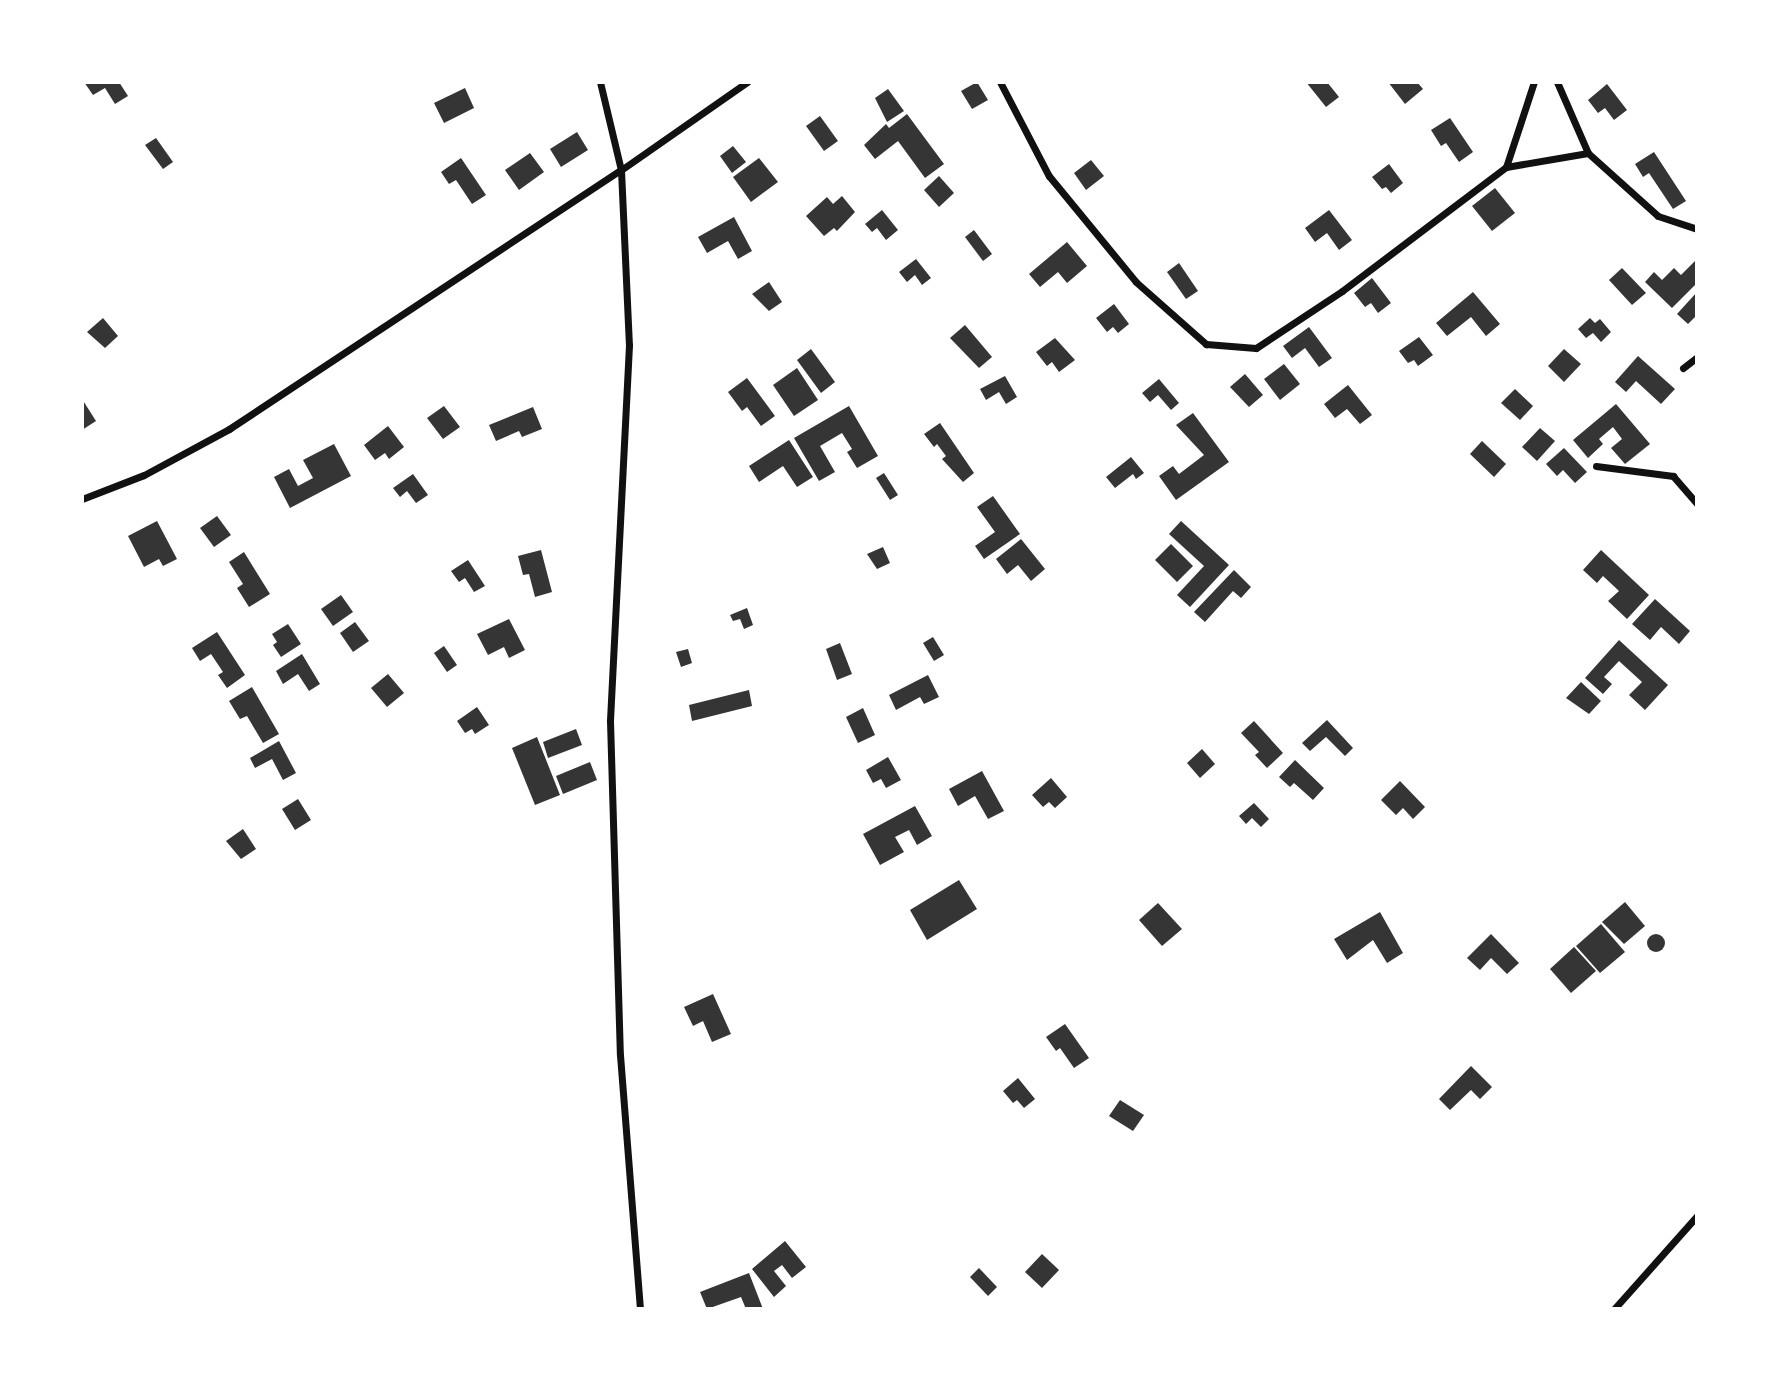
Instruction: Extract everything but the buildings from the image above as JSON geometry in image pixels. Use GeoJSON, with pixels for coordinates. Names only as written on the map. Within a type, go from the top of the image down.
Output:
{"type":"FeatureCollection","features":[{"type":"Feature","properties":{"kind":"street"},"geometry":{"type":"LineString","coordinates":[[600,82],[621,170],[629,345],[610,721],[620,1055],[640,1309]]}},
{"type":"Feature","properties":{"kind":"street"},"geometry":{"type":"LineString","coordinates":[[82,499],[144,475],[229,429],[621,170],[747,82]]}},
{"type":"Feature","properties":{"kind":"street"},"geometry":{"type":"LineString","coordinates":[[1000,82],[1049,176],[1136,282],[1206,344],[1256,348],[1342,291],[1506,167],[1588,153]]}},
{"type":"Feature","properties":{"kind":"street"},"geometry":{"type":"LineString","coordinates":[[1506,167],[1534,82]]}},
{"type":"Feature","properties":{"kind":"street"},"geometry":{"type":"LineString","coordinates":[[1557,82],[1588,153],[1658,216],[1697,229]]}},
{"type":"Feature","properties":{"kind":"street"},"geometry":{"type":"LineString","coordinates":[[1683,368],[1697,357]]}},
{"type":"Feature","properties":{"kind":"street"},"geometry":{"type":"LineString","coordinates":[[1596,466],[1673,476],[1697,504]]}},
{"type":"Feature","properties":{"kind":"street"},"geometry":{"type":"LineString","coordinates":[[1614,1309],[1697,1216]]}}]}
